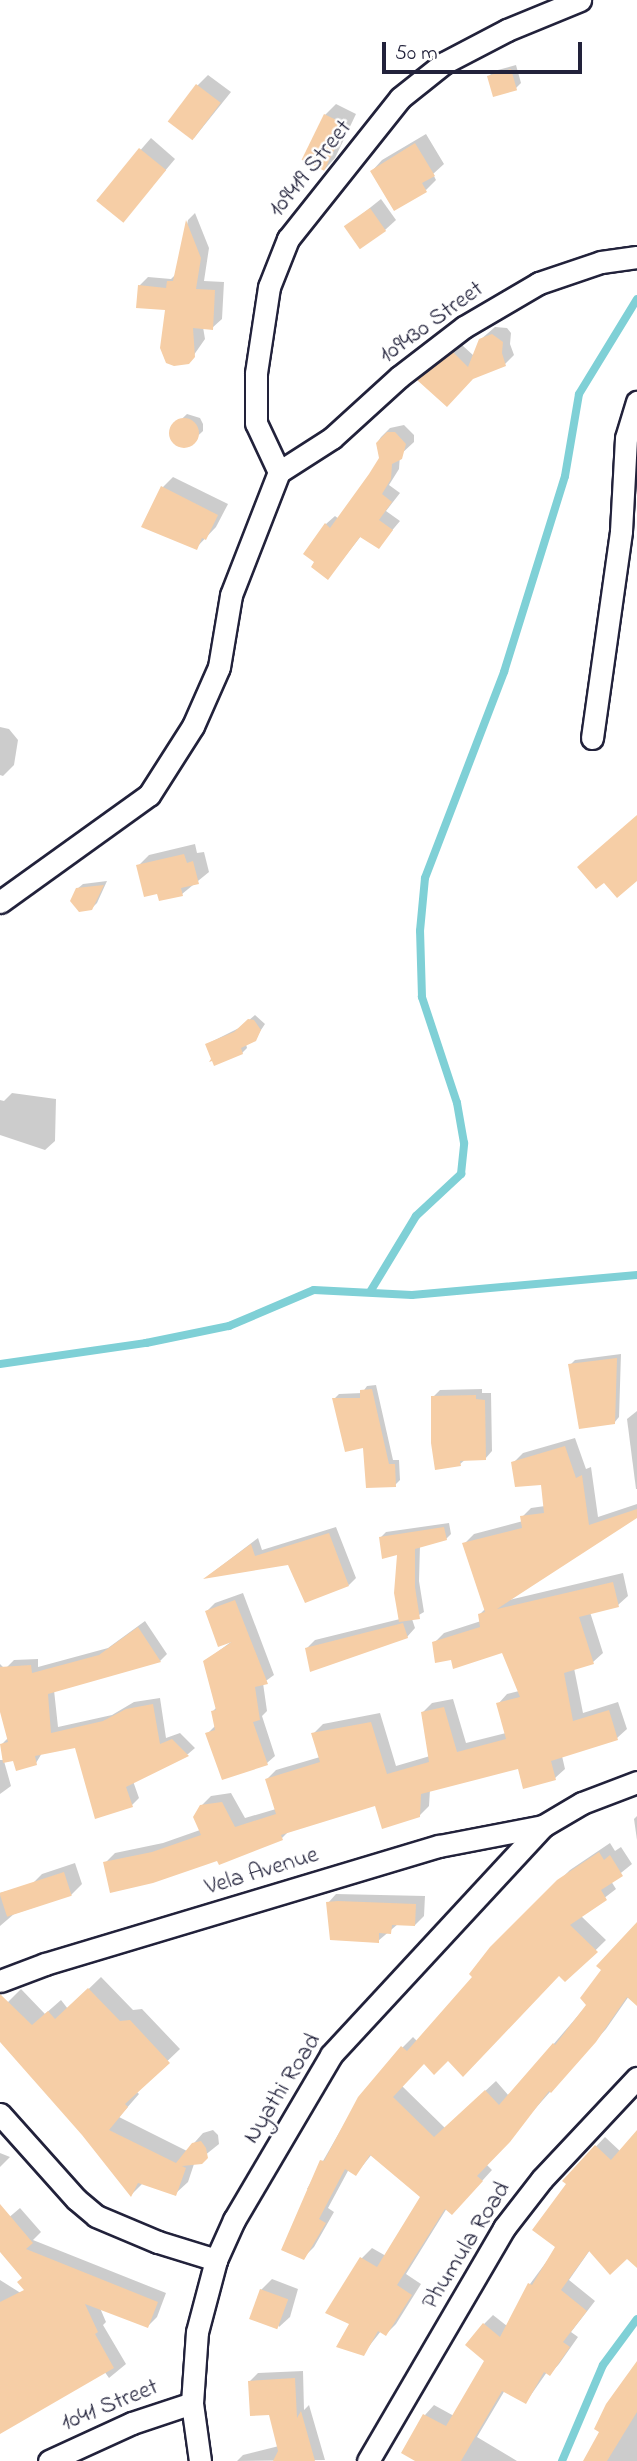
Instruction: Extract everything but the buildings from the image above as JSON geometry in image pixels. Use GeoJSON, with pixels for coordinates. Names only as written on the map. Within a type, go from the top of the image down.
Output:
{"type":"FeatureCollection","features":[{"type":"Feature","properties":{"kind":"street","name":"109419 Street"},"geometry":{"type":"LineString","coordinates":[[279,472],[256,423],[256,373],[269,287],[288,239],[400,98],[444,63],[507,30],[580,0]]}},
{"type":"Feature","properties":{"kind":"street","name":"109430 Street"},"geometry":{"type":"LineString","coordinates":[[279,472],[332,438],[399,377],[464,327],[539,283],[601,262],[637,257]]}},
{"type":"Feature","properties":{"kind":"street"},"geometry":{"type":"LineString","coordinates":[[592,738],[621,531],[626,439],[637,402]]}},
{"type":"Feature","properties":{"kind":"street"},"geometry":{"type":"LineString","coordinates":[[0,902],[149,795],[193,726],[219,667],[230,595],[279,472]]}},
{"type":"Feature","properties":{"kind":"street","name":"Nyathi Road"},"geometry":{"type":"LineString","coordinates":[[200,2461],[192,2403],[197,2332],[216,2260],[234,2220],[331,2055],[543,1826],[582,1803],[637,1782]]}},
{"type":"Feature","properties":{"kind":"street","name":"Vela Avenue"},"geometry":{"type":"LineString","coordinates":[[0,1982],[45,1964],[439,1846],[543,1826]]}},
{"type":"Feature","properties":{"kind":"street","name":"Phumula Road"},"geometry":{"type":"LineString","coordinates":[[368,2461],[504,2228],[542,2179],[637,2078]]}},
{"type":"Feature","properties":{"kind":"street"},"geometry":{"type":"LineString","coordinates":[[0,2114],[76,2199],[96,2216],[158,2242],[216,2260]]}},
{"type":"Feature","properties":{"kind":"street","name":"1041 Street"},"geometry":{"type":"LineString","coordinates":[[49,2461],[132,2423],[192,2403]]}},
{"type":"Feature","properties":{"kind":"waterway"},"geometry":{"type":"LineString","coordinates":[[370,1292],[416,1216],[461,1174],[464,1143],[457,1103],[422,997],[420,931],[425,878],[504,672],[565,476],[579,394],[637,299]]}},
{"type":"Feature","properties":{"kind":"waterway"},"geometry":{"type":"LineString","coordinates":[[0,1364],[146,1343],[229,1326],[314,1290],[412,1295],[637,1275]]}},
{"type":"Feature","properties":{"kind":"waterway"},"geometry":{"type":"LineString","coordinates":[[562,2461],[603,2365],[637,2319]]}}]}
